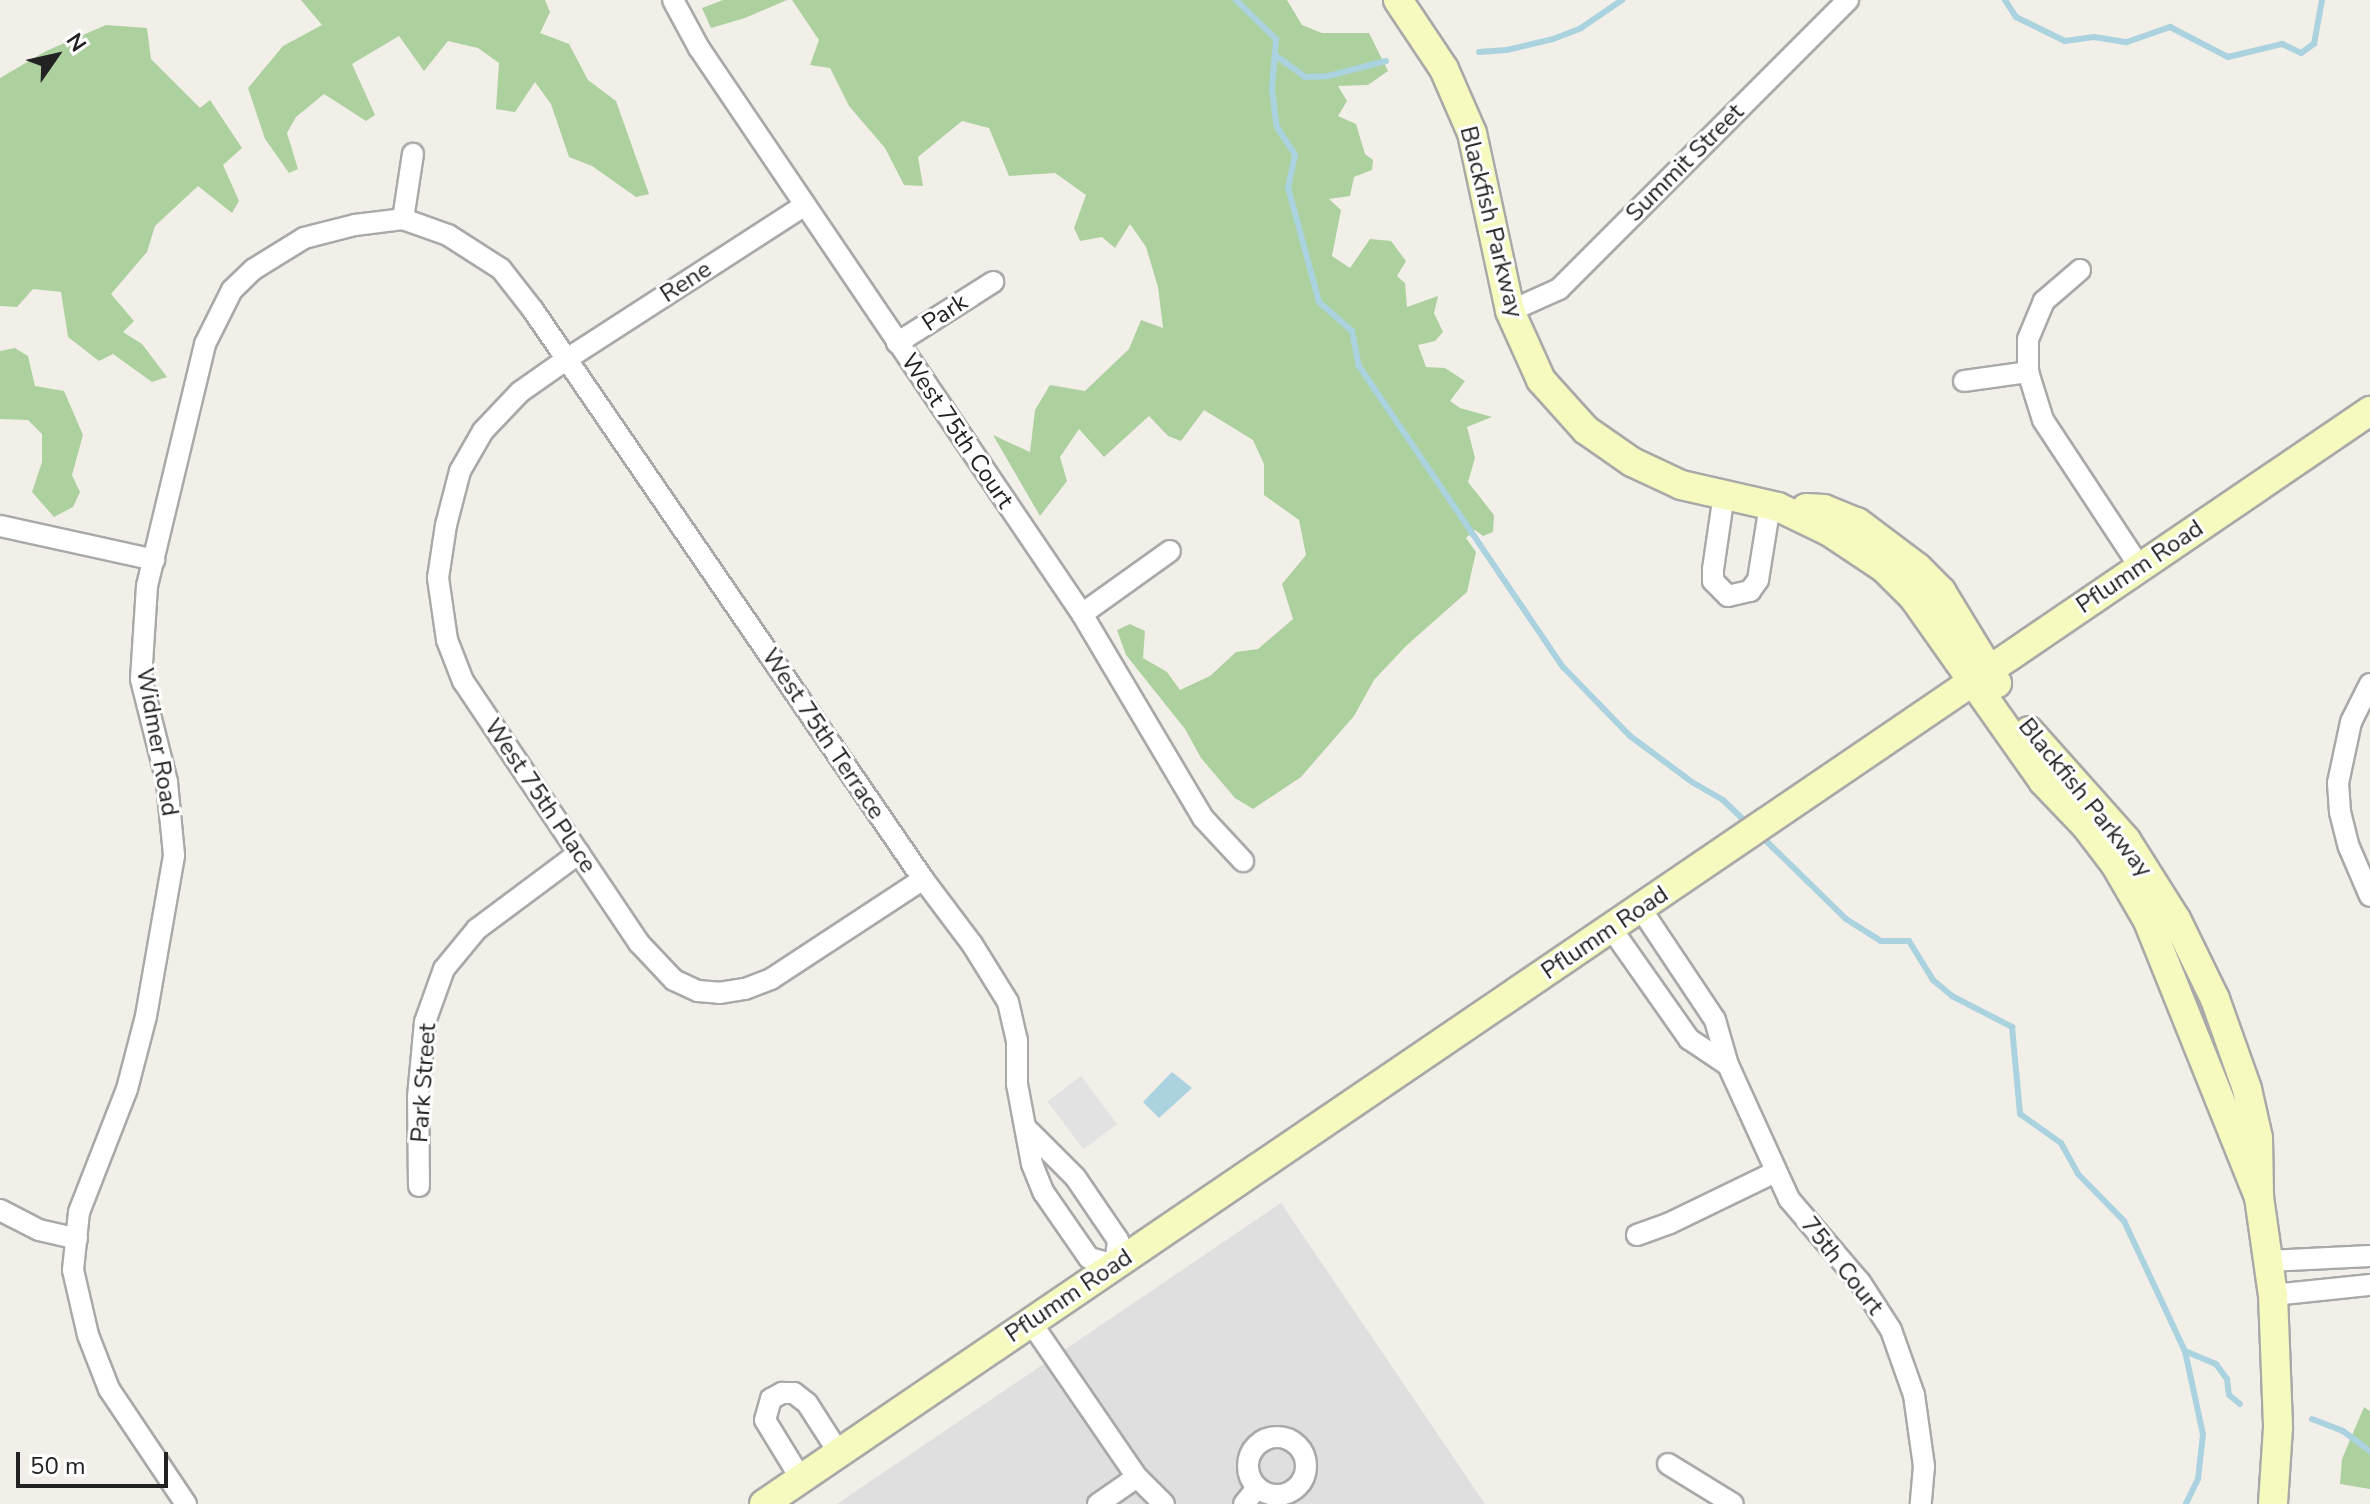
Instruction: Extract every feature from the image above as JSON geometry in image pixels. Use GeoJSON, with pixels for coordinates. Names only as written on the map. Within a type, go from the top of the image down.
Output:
{"type":"FeatureCollection","features":[{"type":"Feature","properties":{"kind":"main road","name":"Blackfish Parkway"},"geometry":{"type":"LineString","coordinates":[[1398,0],[1444,69],[1472,133],[1510,311],[1541,380],[1586,430],[1632,462],[1681,485],[1774,506],[1830,532],[1884,568],[1981,676],[2043,781],[2086,826],[2115,864],[2148,921],[2259,1197],[2273,1295],[2278,1428],[2273,1504]]}},
{"type":"Feature","properties":{"kind":"main road","name":"Pflumm Road"},"geometry":{"type":"LineString","coordinates":[[764,1504],[2370,411]]}},
{"type":"Feature","properties":{"kind":"street","name":"West 75th Court"},"geometry":{"type":"LineString","coordinates":[[673,0],[699,48],[1082,614],[1203,818],[1243,861]]}},
{"type":"Feature","properties":{"kind":"street","name":"Summit Street"},"geometry":{"type":"LineString","coordinates":[[1510,311],[1559,289],[1848,0]]}},
{"type":"Feature","properties":{"kind":"street"},"geometry":{"type":"LineString","coordinates":[[403,219],[413,154]]}},
{"type":"Feature","properties":{"kind":"street","name":"Rene"},"geometry":{"type":"LineString","coordinates":[[567,359],[805,205]]}},
{"type":"Feature","properties":{"kind":"street","name":"Widmer Road"},"geometry":{"type":"LineString","coordinates":[[186,1504],[109,1389],[88,1335],[73,1270],[79,1212],[127,1089],[146,1016],[174,855],[167,782],[141,679],[147,586],[205,344],[232,290],[254,269],[304,238],[355,225],[403,219],[448,235],[501,269],[567,359]]}},
{"type":"Feature","properties":{"kind":"street"},"geometry":{"type":"LineString","coordinates":[[2080,270],[2044,301],[2028,339],[2028,372],[2043,420],[2140,567]]}},
{"type":"Feature","properties":{"kind":"street","name":"Park"},"geometry":{"type":"LineString","coordinates":[[897,343],[993,282]]}},
{"type":"Feature","properties":{"kind":"street","name":"West 75th Place"},"geometry":{"type":"LineString","coordinates":[[567,359],[520,392],[483,431],[460,471],[446,525],[438,578],[447,640],[463,681],[639,943],[674,980],[698,991],[719,993],[745,989],[771,979],[923,879]]}},
{"type":"Feature","properties":{"kind":"street","name":"West 75th Terrace"},"geometry":{"type":"LineString","coordinates":[[567,359],[923,879],[972,944],[1008,1002],[1017,1040],[1017,1084],[1032,1164],[1044,1193],[1089,1258],[1115,1265]]}},
{"type":"Feature","properties":{"kind":"street"},"geometry":{"type":"LineString","coordinates":[[1964,381],[2028,372]]}},
{"type":"Feature","properties":{"kind":"street"},"geometry":{"type":"LineString","coordinates":[[1724,494],[1713,581],[1728,596],[1750,591],[1758,580],[1774,506]]}},
{"type":"Feature","properties":{"kind":"street"},"geometry":{"type":"LineString","coordinates":[[0,526],[154,560]]}},
{"type":"Feature","properties":{"kind":"street"},"geometry":{"type":"LineString","coordinates":[[1082,614],[1170,551]]}},
{"type":"Feature","properties":{"kind":"street"},"geometry":{"type":"LineString","coordinates":[[2370,684],[2351,722],[2338,783],[2349,847],[2370,896]]}},
{"type":"Feature","properties":{"kind":"street","name":"Park Street"},"geometry":{"type":"LineString","coordinates":[[419,1186],[418,1097],[425,1022],[444,969],[477,929],[579,853]]}},
{"type":"Feature","properties":{"kind":"street","name":"75th Court"},"geometry":{"type":"LineString","coordinates":[[1641,909],[1715,1020],[1728,1065],[1789,1199],[1860,1282],[1891,1330],[1914,1395],[1924,1466],[1921,1504]]}},
{"type":"Feature","properties":{"kind":"street"},"geometry":{"type":"LineString","coordinates":[[1611,928],[1689,1039],[1728,1065]]}},
{"type":"Feature","properties":{"kind":"street"},"geometry":{"type":"LineString","coordinates":[[1026,1128],[1075,1177],[1118,1240],[1115,1265]]}},
{"type":"Feature","properties":{"kind":"street"},"geometry":{"type":"LineString","coordinates":[[1637,1235],[1775,1172]]}},
{"type":"Feature","properties":{"kind":"street"},"geometry":{"type":"LineString","coordinates":[[0,1210],[39,1230],[77,1239]]}},
{"type":"Feature","properties":{"kind":"street"},"geometry":{"type":"LineString","coordinates":[[2268,1261],[2370,1256]]}},
{"type":"Feature","properties":{"kind":"street"},"geometry":{"type":"LineString","coordinates":[[2273,1295],[2370,1285]]}},
{"type":"Feature","properties":{"kind":"street"},"geometry":{"type":"LineString","coordinates":[[1030,1321],[1137,1477],[1164,1504]]}},
{"type":"Feature","properties":{"kind":"street"},"geometry":{"type":"LineString","coordinates":[[801,1479],[765,1420],[771,1399],[782,1393],[794,1393],[807,1403],[839,1453]]}},
{"type":"Feature","properties":{"kind":"street"},"geometry":{"type":"LineString","coordinates":[[1668,1464],[1733,1504]]}},
{"type":"Feature","properties":{"kind":"street"},"geometry":{"type":"LineString","coordinates":[[1098,1504],[1137,1477]]}},
{"type":"Feature","properties":{"kind":"shaded area"},"geometry":{"type":"Polygon","coordinates":[[[1081,1076],[1117,1124],[1084,1149],[1047,1101],[1081,1076]]]}},
{"type":"Feature","properties":{"kind":"shaded area"},"geometry":{"type":"Polygon","coordinates":[[[1281,1203],[1485,1504],[837,1504],[1281,1203]]]}},
{"type":"Feature","properties":{"kind":"green space"},"geometry":{"type":"Polygon","coordinates":[[[301,0],[545,0],[550,12],[540,33],[569,44],[588,80],[616,101],[649,194],[636,197],[592,166],[569,157],[551,104],[535,82],[515,112],[496,109],[499,63],[478,48],[448,41],[424,71],[399,36],[352,64],[375,115],[366,121],[324,94],[296,117],[287,133],[298,169],[289,173],[265,139],[248,88],[283,46],[322,25],[301,0]]]}},
{"type":"Feature","properties":{"kind":"green space"},"geometry":{"type":"Polygon","coordinates":[[[723,0],[787,0],[711,28],[702,8],[723,0]]]}},
{"type":"Feature","properties":{"kind":"green space"},"geometry":{"type":"Polygon","coordinates":[[[792,0],[1287,0],[1302,25],[1322,33],[1369,33],[1388,71],[1368,85],[1338,86],[1347,101],[1338,116],[1356,124],[1365,154],[1373,160],[1372,170],[1354,177],[1350,196],[1329,199],[1341,210],[1332,256],[1350,268],[1370,239],[1391,241],[1406,261],[1397,276],[1405,283],[1407,307],[1438,296],[1434,313],[1443,332],[1435,341],[1418,345],[1426,367],[1445,368],[1465,381],[1450,401],[1460,408],[1492,417],[1467,427],[1475,458],[1468,482],[1494,515],[1493,532],[1483,536],[1475,530],[1466,538],[1476,552],[1467,592],[1406,646],[1374,680],[1354,716],[1301,777],[1253,809],[1235,798],[1201,758],[1185,729],[1126,655],[1117,630],[1130,624],[1145,631],[1143,658],[1167,672],[1180,690],[1210,676],[1236,652],[1258,649],[1293,619],[1282,584],[1306,555],[1299,520],[1264,495],[1264,464],[1253,440],[1204,410],[1181,441],[1168,436],[1149,416],[1104,457],[1079,429],[1060,457],[1067,481],[1040,516],[993,435],[1030,452],[1035,410],[1050,385],[1085,391],[1129,349],[1141,320],[1163,328],[1158,287],[1146,247],[1130,224],[1115,248],[1102,237],[1080,241],[1074,228],[1086,195],[1055,173],[1009,176],[989,128],[962,121],[918,157],[923,186],[904,185],[885,148],[849,106],[830,68],[810,65],[819,40],[792,0]]]}},
{"type":"Feature","properties":{"kind":"green space"},"geometry":{"type":"Polygon","coordinates":[[[106,25],[147,28],[151,59],[200,108],[210,100],[242,148],[223,165],[239,201],[232,213],[198,186],[155,226],[147,252],[111,294],[134,321],[123,332],[142,344],[167,377],[152,382],[113,354],[99,361],[68,337],[61,292],[33,289],[17,307],[0,306],[0,78],[46,51],[106,25]]]}},
{"type":"Feature","properties":{"kind":"green space"},"geometry":{"type":"Polygon","coordinates":[[[15,348],[28,356],[35,386],[64,391],[83,435],[72,475],[80,492],[73,507],[54,517],[32,492],[42,462],[42,434],[28,420],[0,419],[0,351],[15,348]]]}},
{"type":"Feature","properties":{"kind":"green space"},"geometry":{"type":"Polygon","coordinates":[[[2364,1407],[2370,1411],[2370,1489],[2340,1484],[2342,1459],[2364,1407]]]}},
{"type":"Feature","properties":{"kind":"water"},"geometry":{"type":"Polygon","coordinates":[[[1172,1072],[1192,1088],[1159,1118],[1143,1102],[1172,1072]]]}},
{"type":"Feature","properties":{"kind":"waterway"},"geometry":{"type":"LineString","coordinates":[[1236,0],[1276,39],[1272,89],[1277,127],[1295,155],[1288,187],[1319,302],[1352,331],[1359,366],[1563,667],[1630,736],[1692,782],[1723,800],[1749,825]]}},
{"type":"Feature","properties":{"kind":"waterway"},"geometry":{"type":"LineString","coordinates":[[1479,52],[1507,50],[1553,39],[1581,28],[1622,0]]}},
{"type":"Feature","properties":{"kind":"waterway"},"geometry":{"type":"LineString","coordinates":[[2005,0],[2016,17],[2065,41],[2094,37],[2127,42],[2170,27],[2228,57],[2282,44],[2301,53],[2314,44],[2322,0]]}},
{"type":"Feature","properties":{"kind":"waterway"},"geometry":{"type":"LineString","coordinates":[[1275,55],[1305,77],[1328,76],[1386,61]]}},
{"type":"Feature","properties":{"kind":"waterway"},"geometry":{"type":"LineString","coordinates":[[1760,835],[1846,919],[1881,941],[1909,941],[1933,980],[1952,996],[2012,1027],[2020,1114],[2061,1143],[2078,1174],[2124,1221],[2185,1351],[2203,1434],[2198,1479],[2186,1504]]}},
{"type":"Feature","properties":{"kind":"waterway"},"geometry":{"type":"LineString","coordinates":[[2185,1351],[2216,1364],[2227,1379],[2229,1395],[2240,1404]]}},
{"type":"Feature","properties":{"kind":"waterway"},"geometry":{"type":"LineString","coordinates":[[2312,1419],[2343,1431],[2370,1451]]}}]}
